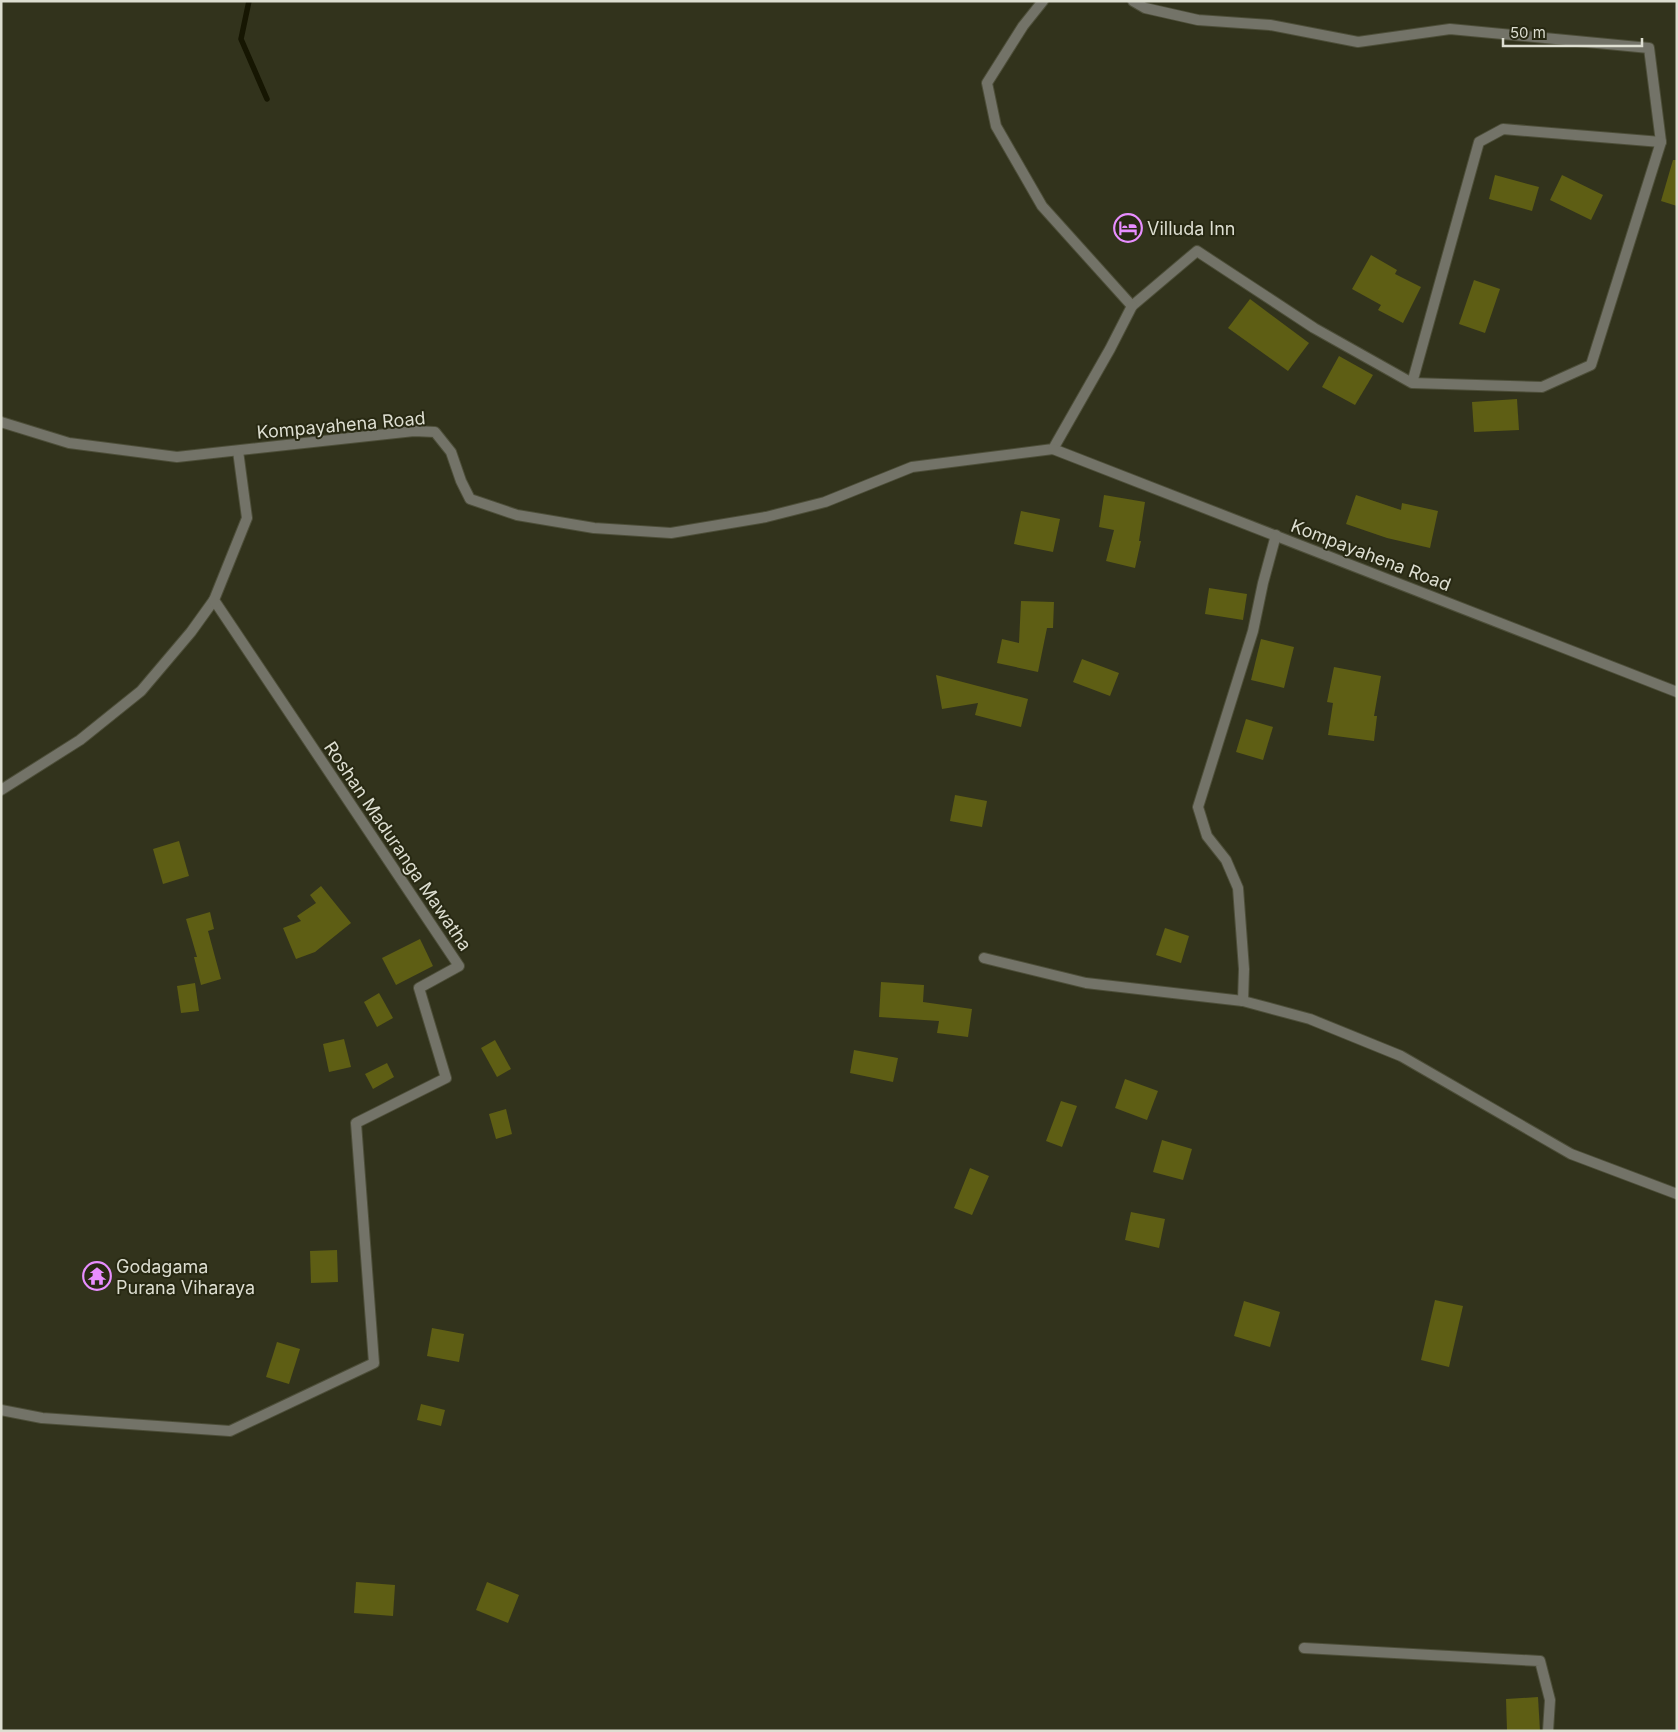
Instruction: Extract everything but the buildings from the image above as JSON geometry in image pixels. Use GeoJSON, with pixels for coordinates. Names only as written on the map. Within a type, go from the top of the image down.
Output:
{"type":"FeatureCollection","features":[{"type":"Feature","properties":{"kind":"street"},"geometry":{"type":"LineString","coordinates":[[1043,1],[1023,26],[987,83],[996,126],[1042,206],[1132,306]]}},
{"type":"Feature","properties":{"kind":"street"},"geometry":{"type":"LineString","coordinates":[[1053,449],[1110,350],[1132,306],[1197,251],[1314,328],[1412,383],[1542,387],[1591,365],[1661,142],[1649,48],[1450,29],[1358,42],[1270,26],[1198,20],[1146,8],[1133,1]]}},
{"type":"Feature","properties":{"kind":"street"},"geometry":{"type":"LineString","coordinates":[[1412,383],[1479,142],[1503,129],[1661,142]]}},
{"type":"Feature","properties":{"kind":"street","name":"Kompayahena Road"},"geometry":{"type":"LineString","coordinates":[[1,422],[69,443],[177,457],[414,431],[435,432],[451,452],[461,481],[470,499],[517,515],[594,528],[672,533],[766,517],[825,502],[912,468],[1053,449],[1677,692]]}},
{"type":"Feature","properties":{"kind":"street"},"geometry":{"type":"LineString","coordinates":[[1,790],[80,740],[141,691],[191,632],[214,600],[247,518],[238,451]]}},
{"type":"Feature","properties":{"kind":"street"},"geometry":{"type":"LineString","coordinates":[[1243,1000],[1244,969],[1238,888],[1226,860],[1207,836],[1198,807],[1253,631],[1263,582],[1276,535]]}},
{"type":"Feature","properties":{"kind":"street","name":"Roshan Maduranga Mawatha"},"geometry":{"type":"LineString","coordinates":[[1,1410],[42,1418],[230,1430],[374,1363],[356,1123],[446,1078],[419,988],[459,966],[214,600]]}},
{"type":"Feature","properties":{"kind":"street"},"geometry":{"type":"LineString","coordinates":[[984,958],[1086,983],[1243,1000],[1310,1019],[1402,1056],[1571,1154],[1677,1194]]}},
{"type":"Feature","properties":{"kind":"street"},"geometry":{"type":"LineString","coordinates":[[1304,1648],[1540,1661],[1550,1700],[1548,1731]]}},
{"type":"Feature","properties":{"kind":"waterway"},"geometry":{"type":"LineString","coordinates":[[249,1],[241,39],[267,99]]}},
{"type":"Feature","properties":{"kind":"place","name":"Villuda Inn"},"geometry":{"type":"Point","coordinates":[1128,228]}},
{"type":"Feature","properties":{"kind":"place","name":"Godagama Purana Viharaya"},"geometry":{"type":"Point","coordinates":[97,1276]}}]}
